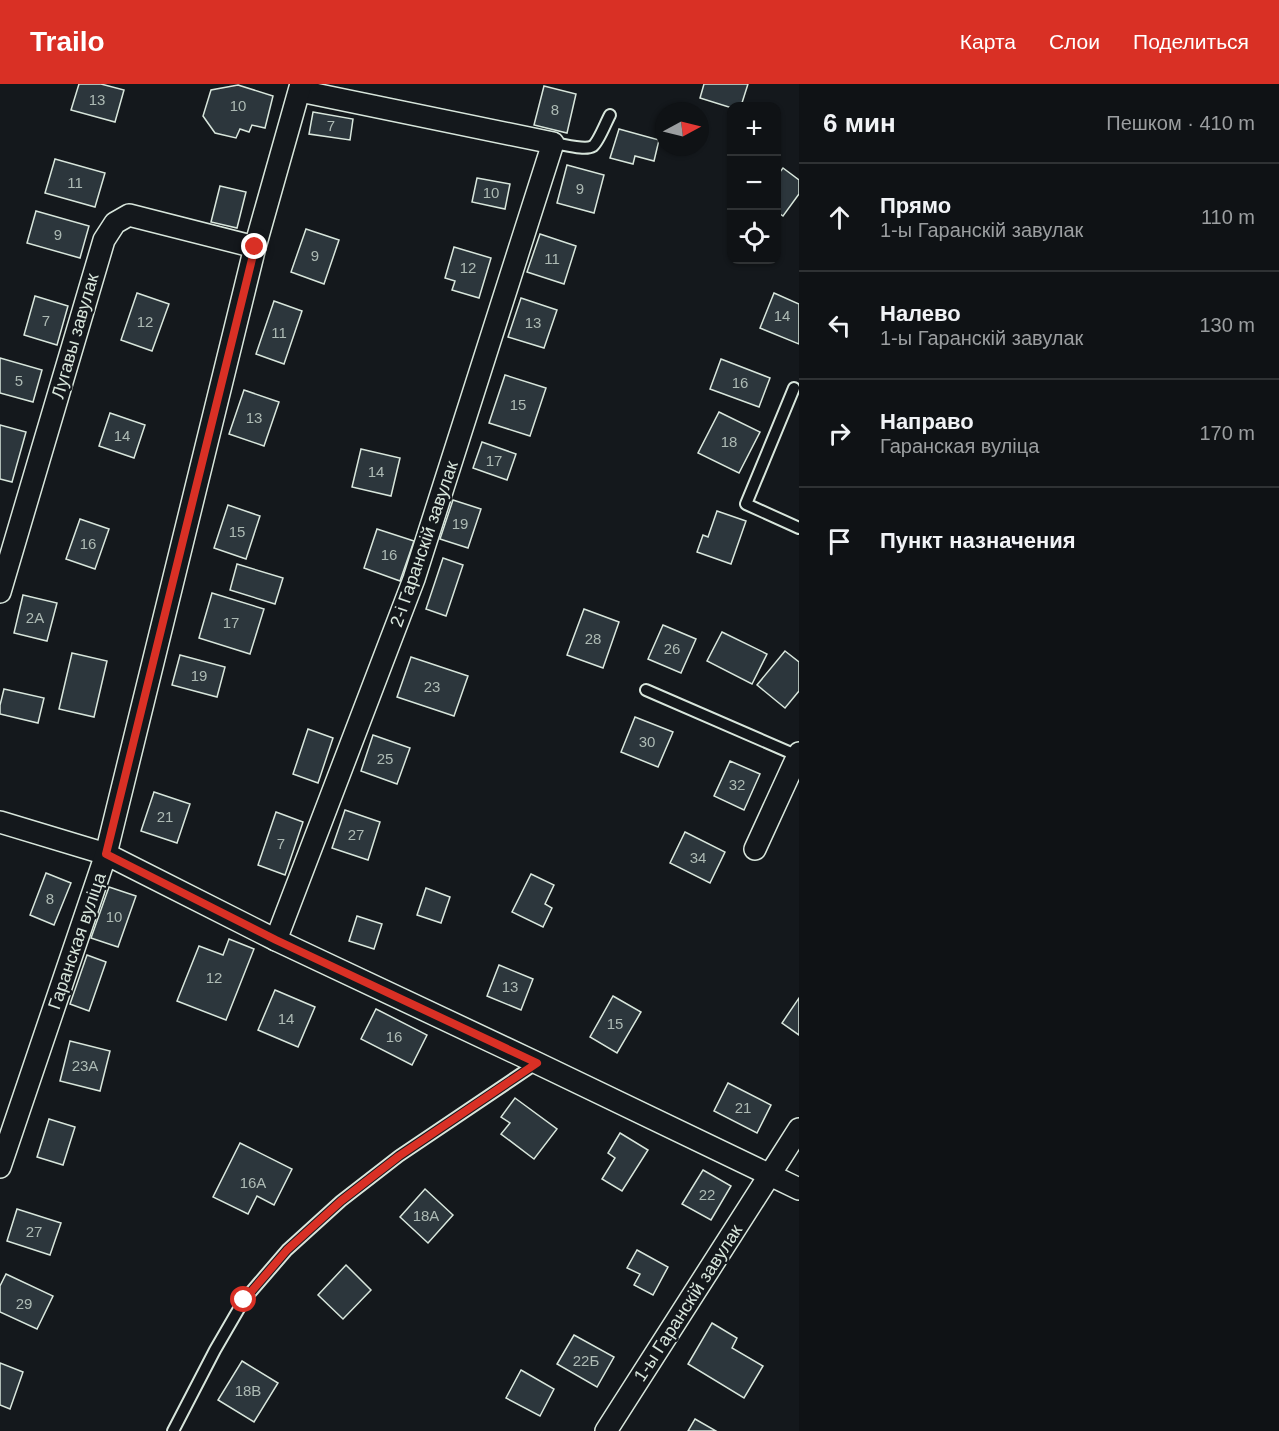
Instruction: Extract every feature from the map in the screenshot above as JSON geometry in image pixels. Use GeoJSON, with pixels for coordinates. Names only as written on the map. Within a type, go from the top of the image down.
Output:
{"type":"FeatureCollection","features":[{"type":"Feature","properties":{"kind":"street"},"geometry":{"type":"LineString","coordinates":[[301,87],[553,143]]}},
{"type":"Feature","properties":{"kind":"street","name":"Гаранская вуліца"},"geometry":{"type":"LineString","coordinates":[[0,1167],[106,854],[255,247],[301,87]]}},
{"type":"Feature","properties":{"kind":"street","name":"2-і Гаранскій завулак"},"geometry":{"type":"LineString","coordinates":[[276,940],[414,579],[553,143]]}},
{"type":"Feature","properties":{"kind":"street","name":"Лугавы завулак"},"geometry":{"type":"LineString","coordinates":[[0,592],[104,240],[116,223],[129,215],[255,247]]}},
{"type":"Feature","properties":{"kind":"street"},"geometry":{"type":"LineString","coordinates":[[755,849],[798,755]]}},
{"type":"Feature","properties":{"kind":"street"},"geometry":{"type":"LineString","coordinates":[[0,822],[106,854],[276,940],[799,1189]]}},
{"type":"Feature","properties":{"kind":"street","name":"1-ы Гаранскій завулак"},"geometry":{"type":"LineString","coordinates":[[606,1431],[799,1130]]}},
{"type":"Feature","properties":{"kind":"lane"},"geometry":{"type":"LineString","coordinates":[[553,143],[592,147],[610,115]]}},
{"type":"Feature","properties":{"kind":"lane"},"geometry":{"type":"LineString","coordinates":[[794,388],[746,504],[799,528]]}},
{"type":"Feature","properties":{"kind":"lane"},"geometry":{"type":"LineString","coordinates":[[646,690],[798,755]]}},
{"type":"Feature","properties":{"kind":"lane"},"geometry":{"type":"LineString","coordinates":[[173,1431],[244,1300],[287,1250],[341,1201],[399,1156],[537,1063]]}},
{"type":"Feature","properties":{"kind":"building"},"geometry":{"type":"Polygon","coordinates":[[[79,84],[101,84],[124,90],[115,122],[71,110],[79,84]]]}},
{"type":"Feature","properties":{"kind":"building"},"geometry":{"type":"Polygon","coordinates":[[[704,84],[748,84],[742,102],[727,102],[727,106],[700,98],[704,84]]]}},
{"type":"Feature","properties":{"kind":"building"},"geometry":{"type":"Polygon","coordinates":[[[238,85],[273,96],[265,128],[252,125],[249,132],[240,129],[236,138],[215,133],[203,116],[211,90],[238,85]]]}},
{"type":"Feature","properties":{"kind":"building"},"geometry":{"type":"Polygon","coordinates":[[[544,86],[576,94],[567,133],[534,125],[544,86]]]}},
{"type":"Feature","properties":{"kind":"building"},"geometry":{"type":"Polygon","coordinates":[[[313,112],[353,119],[350,140],[309,134],[313,112]]]}},
{"type":"Feature","properties":{"kind":"building"},"geometry":{"type":"Polygon","coordinates":[[[619,129],[655,139],[654,161],[635,156],[633,164],[610,158],[619,129]]]}},
{"type":"Feature","properties":{"kind":"building"},"geometry":{"type":"Polygon","coordinates":[[[55,159],[105,173],[95,207],[45,193],[55,159]]]}},
{"type":"Feature","properties":{"kind":"building"},"geometry":{"type":"Polygon","coordinates":[[[567,165],[604,175],[594,213],[557,203],[567,165]]]}},
{"type":"Feature","properties":{"kind":"building"},"geometry":{"type":"Polygon","coordinates":[[[783,168],[799,180],[799,194],[783,216],[781,215],[781,171],[783,168]]]}},
{"type":"Feature","properties":{"kind":"building"},"geometry":{"type":"Polygon","coordinates":[[[477,178],[510,184],[505,209],[472,202],[477,178]]]}},
{"type":"Feature","properties":{"kind":"building"},"geometry":{"type":"Polygon","coordinates":[[[220,186],[246,192],[237,228],[211,222],[220,186]]]}},
{"type":"Feature","properties":{"kind":"building"},"geometry":{"type":"Polygon","coordinates":[[[36,211],[89,226],[80,258],[27,243],[36,211]]]}},
{"type":"Feature","properties":{"kind":"building"},"geometry":{"type":"Polygon","coordinates":[[[306,229],[339,240],[324,284],[291,272],[306,229]]]}},
{"type":"Feature","properties":{"kind":"building"},"geometry":{"type":"Polygon","coordinates":[[[540,234],[576,246],[564,284],[527,272],[540,234]]]}},
{"type":"Feature","properties":{"kind":"building"},"geometry":{"type":"Polygon","coordinates":[[[454,247],[491,258],[479,298],[452,290],[455,281],[445,278],[454,247]]]}},
{"type":"Feature","properties":{"kind":"building"},"geometry":{"type":"Polygon","coordinates":[[[137,293],[169,304],[152,351],[121,340],[137,293]]]}},
{"type":"Feature","properties":{"kind":"building"},"geometry":{"type":"Polygon","coordinates":[[[774,293],[799,304],[799,344],[760,328],[774,293]]]}},
{"type":"Feature","properties":{"kind":"building"},"geometry":{"type":"Polygon","coordinates":[[[35,296],[68,306],[57,345],[24,335],[35,296]]]}},
{"type":"Feature","properties":{"kind":"building"},"geometry":{"type":"Polygon","coordinates":[[[521,298],[557,310],[544,348],[508,337],[521,298]]]}},
{"type":"Feature","properties":{"kind":"building"},"geometry":{"type":"Polygon","coordinates":[[[274,301],[302,311],[284,364],[256,354],[274,301]]]}},
{"type":"Feature","properties":{"kind":"building"},"geometry":{"type":"Polygon","coordinates":[[[0,358],[42,370],[33,402],[0,393],[0,358]]]}},
{"type":"Feature","properties":{"kind":"building"},"geometry":{"type":"Polygon","coordinates":[[[721,359],[770,378],[759,407],[710,389],[721,359]]]}},
{"type":"Feature","properties":{"kind":"building"},"geometry":{"type":"Polygon","coordinates":[[[505,375],[546,388],[530,436],[489,423],[505,375]]]}},
{"type":"Feature","properties":{"kind":"building"},"geometry":{"type":"Polygon","coordinates":[[[244,390],[279,402],[264,446],[229,434],[244,390]]]}},
{"type":"Feature","properties":{"kind":"building"},"geometry":{"type":"Polygon","coordinates":[[[719,412],[760,432],[739,473],[698,453],[719,412]]]}},
{"type":"Feature","properties":{"kind":"building"},"geometry":{"type":"Polygon","coordinates":[[[110,413],[145,425],[134,458],[99,446],[110,413]]]}},
{"type":"Feature","properties":{"kind":"building"},"geometry":{"type":"Polygon","coordinates":[[[0,425],[26,432],[12,482],[0,479],[0,425]]]}},
{"type":"Feature","properties":{"kind":"building"},"geometry":{"type":"Polygon","coordinates":[[[482,442],[516,454],[507,480],[473,468],[482,442]]]}},
{"type":"Feature","properties":{"kind":"building"},"geometry":{"type":"Polygon","coordinates":[[[361,449],[400,458],[391,496],[352,487],[361,449]]]}},
{"type":"Feature","properties":{"kind":"building"},"geometry":{"type":"Polygon","coordinates":[[[453,500],[481,509],[468,548],[440,539],[453,500]]]}},
{"type":"Feature","properties":{"kind":"building"},"geometry":{"type":"Polygon","coordinates":[[[228,505],[260,516],[246,559],[214,548],[228,505]]]}},
{"type":"Feature","properties":{"kind":"building"},"geometry":{"type":"Polygon","coordinates":[[[717,511],[746,521],[731,564],[697,552],[703,535],[708,537],[717,511]]]}},
{"type":"Feature","properties":{"kind":"building"},"geometry":{"type":"Polygon","coordinates":[[[80,519],[109,529],[95,569],[66,559],[80,519]]]}},
{"type":"Feature","properties":{"kind":"building"},"geometry":{"type":"Polygon","coordinates":[[[377,529],[414,541],[400,581],[364,568],[377,529]]]}},
{"type":"Feature","properties":{"kind":"building"},"geometry":{"type":"Polygon","coordinates":[[[443,558],[463,565],[446,616],[426,609],[443,558]]]}},
{"type":"Feature","properties":{"kind":"building"},"geometry":{"type":"Polygon","coordinates":[[[237,564],[283,578],[275,604],[230,590],[237,564]]]}},
{"type":"Feature","properties":{"kind":"building"},"geometry":{"type":"Polygon","coordinates":[[[212,593],[264,609],[250,654],[199,638],[212,593]]]}},
{"type":"Feature","properties":{"kind":"building"},"geometry":{"type":"Polygon","coordinates":[[[23,595],[57,603],[47,641],[14,633],[23,595]]]}},
{"type":"Feature","properties":{"kind":"building"},"geometry":{"type":"Polygon","coordinates":[[[584,609],[619,622],[603,668],[567,655],[584,609]]]}},
{"type":"Feature","properties":{"kind":"building"},"geometry":{"type":"Polygon","coordinates":[[[663,625],[696,639],[681,673],[648,659],[663,625]]]}},
{"type":"Feature","properties":{"kind":"building"},"geometry":{"type":"Polygon","coordinates":[[[722,632],[767,654],[752,684],[707,661],[722,632]]]}},
{"type":"Feature","properties":{"kind":"building"},"geometry":{"type":"Polygon","coordinates":[[[785,651],[799,662],[799,691],[785,708],[757,685],[785,651]]]}},
{"type":"Feature","properties":{"kind":"building"},"geometry":{"type":"Polygon","coordinates":[[[72,653],[107,661],[94,717],[59,709],[72,653]]]}},
{"type":"Feature","properties":{"kind":"building"},"geometry":{"type":"Polygon","coordinates":[[[180,655],[225,667],[217,697],[172,685],[180,655]]]}},
{"type":"Feature","properties":{"kind":"building"},"geometry":{"type":"Polygon","coordinates":[[[411,657],[468,676],[454,716],[397,697],[411,657]]]}},
{"type":"Feature","properties":{"kind":"building"},"geometry":{"type":"Polygon","coordinates":[[[4,689],[44,698],[38,723],[0,714],[4,689]]]}},
{"type":"Feature","properties":{"kind":"building"},"geometry":{"type":"Polygon","coordinates":[[[635,717],[673,732],[658,767],[621,752],[635,717]]]}},
{"type":"Feature","properties":{"kind":"building"},"geometry":{"type":"Polygon","coordinates":[[[308,729],[333,738],[318,783],[293,774],[308,729]]]}},
{"type":"Feature","properties":{"kind":"building"},"geometry":{"type":"Polygon","coordinates":[[[373,735],[410,748],[397,784],[361,771],[373,735]]]}},
{"type":"Feature","properties":{"kind":"building"},"geometry":{"type":"Polygon","coordinates":[[[730,761],[760,774],[744,810],[714,796],[730,761]]]}},
{"type":"Feature","properties":{"kind":"building"},"geometry":{"type":"Polygon","coordinates":[[[154,792],[190,804],[177,843],[141,831],[154,792]]]}},
{"type":"Feature","properties":{"kind":"building"},"geometry":{"type":"Polygon","coordinates":[[[345,810],[380,822],[368,860],[332,848],[345,810]]]}},
{"type":"Feature","properties":{"kind":"building"},"geometry":{"type":"Polygon","coordinates":[[[276,812],[303,822],[285,875],[258,865],[276,812]]]}},
{"type":"Feature","properties":{"kind":"building"},"geometry":{"type":"Polygon","coordinates":[[[685,832],[725,852],[710,883],[670,863],[685,832]]]}},
{"type":"Feature","properties":{"kind":"building"},"geometry":{"type":"Polygon","coordinates":[[[46,873],[71,883],[54,925],[30,915],[46,873]]]}},
{"type":"Feature","properties":{"kind":"building"},"geometry":{"type":"Polygon","coordinates":[[[531,874],[554,885],[545,904],[552,908],[543,927],[512,912],[531,874]]]}},
{"type":"Feature","properties":{"kind":"building"},"geometry":{"type":"Polygon","coordinates":[[[109,887],[136,896],[118,947],[91,938],[109,887]]]}},
{"type":"Feature","properties":{"kind":"building"},"geometry":{"type":"Polygon","coordinates":[[[426,888],[450,897],[441,923],[417,915],[426,888]]]}},
{"type":"Feature","properties":{"kind":"building"},"geometry":{"type":"Polygon","coordinates":[[[357,916],[382,924],[374,949],[349,941],[357,916]]]}},
{"type":"Feature","properties":{"kind":"building"},"geometry":{"type":"Polygon","coordinates":[[[229,939],[254,949],[226,1020],[177,1001],[199,946],[223,955],[229,939]]]}},
{"type":"Feature","properties":{"kind":"building"},"geometry":{"type":"Polygon","coordinates":[[[87,955],[106,962],[89,1011],[70,1004],[87,955]]]}},
{"type":"Feature","properties":{"kind":"building"},"geometry":{"type":"Polygon","coordinates":[[[499,965],[533,979],[521,1010],[487,996],[499,965]]]}},
{"type":"Feature","properties":{"kind":"building"},"geometry":{"type":"Polygon","coordinates":[[[275,990],[315,1007],[298,1047],[258,1030],[275,990]]]}},
{"type":"Feature","properties":{"kind":"building"},"geometry":{"type":"Polygon","coordinates":[[[613,996],[641,1012],[617,1053],[590,1037],[613,996]]]}},
{"type":"Feature","properties":{"kind":"building"},"geometry":{"type":"Polygon","coordinates":[[[799,998],[799,1035],[782,1023],[799,998]]]}},
{"type":"Feature","properties":{"kind":"building"},"geometry":{"type":"Polygon","coordinates":[[[376,1009],[427,1035],[412,1065],[361,1039],[376,1009]]]}},
{"type":"Feature","properties":{"kind":"building"},"geometry":{"type":"Polygon","coordinates":[[[70,1041],[110,1051],[100,1091],[60,1081],[70,1041]]]}},
{"type":"Feature","properties":{"kind":"building"},"geometry":{"type":"Polygon","coordinates":[[[728,1083],[771,1105],[757,1133],[714,1111],[728,1083]]]}},
{"type":"Feature","properties":{"kind":"building"},"geometry":{"type":"Polygon","coordinates":[[[515,1098],[557,1129],[534,1159],[501,1134],[510,1123],[501,1117],[515,1098]]]}},
{"type":"Feature","properties":{"kind":"building"},"geometry":{"type":"Polygon","coordinates":[[[49,1119],[75,1127],[63,1165],[37,1157],[49,1119]]]}},
{"type":"Feature","properties":{"kind":"building"},"geometry":{"type":"Polygon","coordinates":[[[620,1133],[648,1150],[622,1191],[602,1179],[615,1158],[608,1153],[620,1133]]]}},
{"type":"Feature","properties":{"kind":"building"},"geometry":{"type":"Polygon","coordinates":[[[240,1143],[292,1169],[274,1205],[257,1196],[248,1214],[213,1197],[240,1143]]]}},
{"type":"Feature","properties":{"kind":"building"},"geometry":{"type":"Polygon","coordinates":[[[703,1170],[731,1186],[711,1220],[682,1204],[703,1170]]]}},
{"type":"Feature","properties":{"kind":"building"},"geometry":{"type":"Polygon","coordinates":[[[425,1189],[453,1215],[428,1243],[400,1217],[425,1189]]]}},
{"type":"Feature","properties":{"kind":"building"},"geometry":{"type":"Polygon","coordinates":[[[17,1209],[61,1223],[50,1255],[7,1241],[17,1209]]]}},
{"type":"Feature","properties":{"kind":"building"},"geometry":{"type":"Polygon","coordinates":[[[637,1250],[668,1267],[653,1295],[634,1285],[640,1274],[627,1268],[637,1250]]]}},
{"type":"Feature","properties":{"kind":"building"},"geometry":{"type":"Polygon","coordinates":[[[346,1265],[371,1290],[343,1319],[318,1295],[346,1265]]]}},
{"type":"Feature","properties":{"kind":"building"},"geometry":{"type":"Polygon","coordinates":[[[6,1274],[53,1296],[37,1329],[0,1312],[0,1286],[6,1274]]]}},
{"type":"Feature","properties":{"kind":"building"},"geometry":{"type":"Polygon","coordinates":[[[712,1323],[737,1338],[732,1348],[763,1366],[744,1398],[688,1364],[712,1323]]]}},
{"type":"Feature","properties":{"kind":"building"},"geometry":{"type":"Polygon","coordinates":[[[574,1335],[614,1357],[597,1387],[557,1364],[574,1335]]]}},
{"type":"Feature","properties":{"kind":"building"},"geometry":{"type":"Polygon","coordinates":[[[242,1361],[278,1383],[254,1422],[218,1400],[242,1361]]]}},
{"type":"Feature","properties":{"kind":"building"},"geometry":{"type":"Polygon","coordinates":[[[0,1363],[23,1372],[10,1409],[0,1405],[0,1363]]]}},
{"type":"Feature","properties":{"kind":"building"},"geometry":{"type":"Polygon","coordinates":[[[521,1370],[554,1389],[540,1416],[506,1398],[521,1370]]]}},
{"type":"Feature","properties":{"kind":"building"},"geometry":{"type":"Polygon","coordinates":[[[695,1419],[716,1431],[688,1431],[695,1419]]]}},
{"type":"Feature","properties":{"kind":"route"},"geometry":{"type":"LineString","coordinates":[[244,1300],[287,1250],[341,1201],[399,1156],[537,1063],[276,940],[106,854],[255,247]]}}]}
